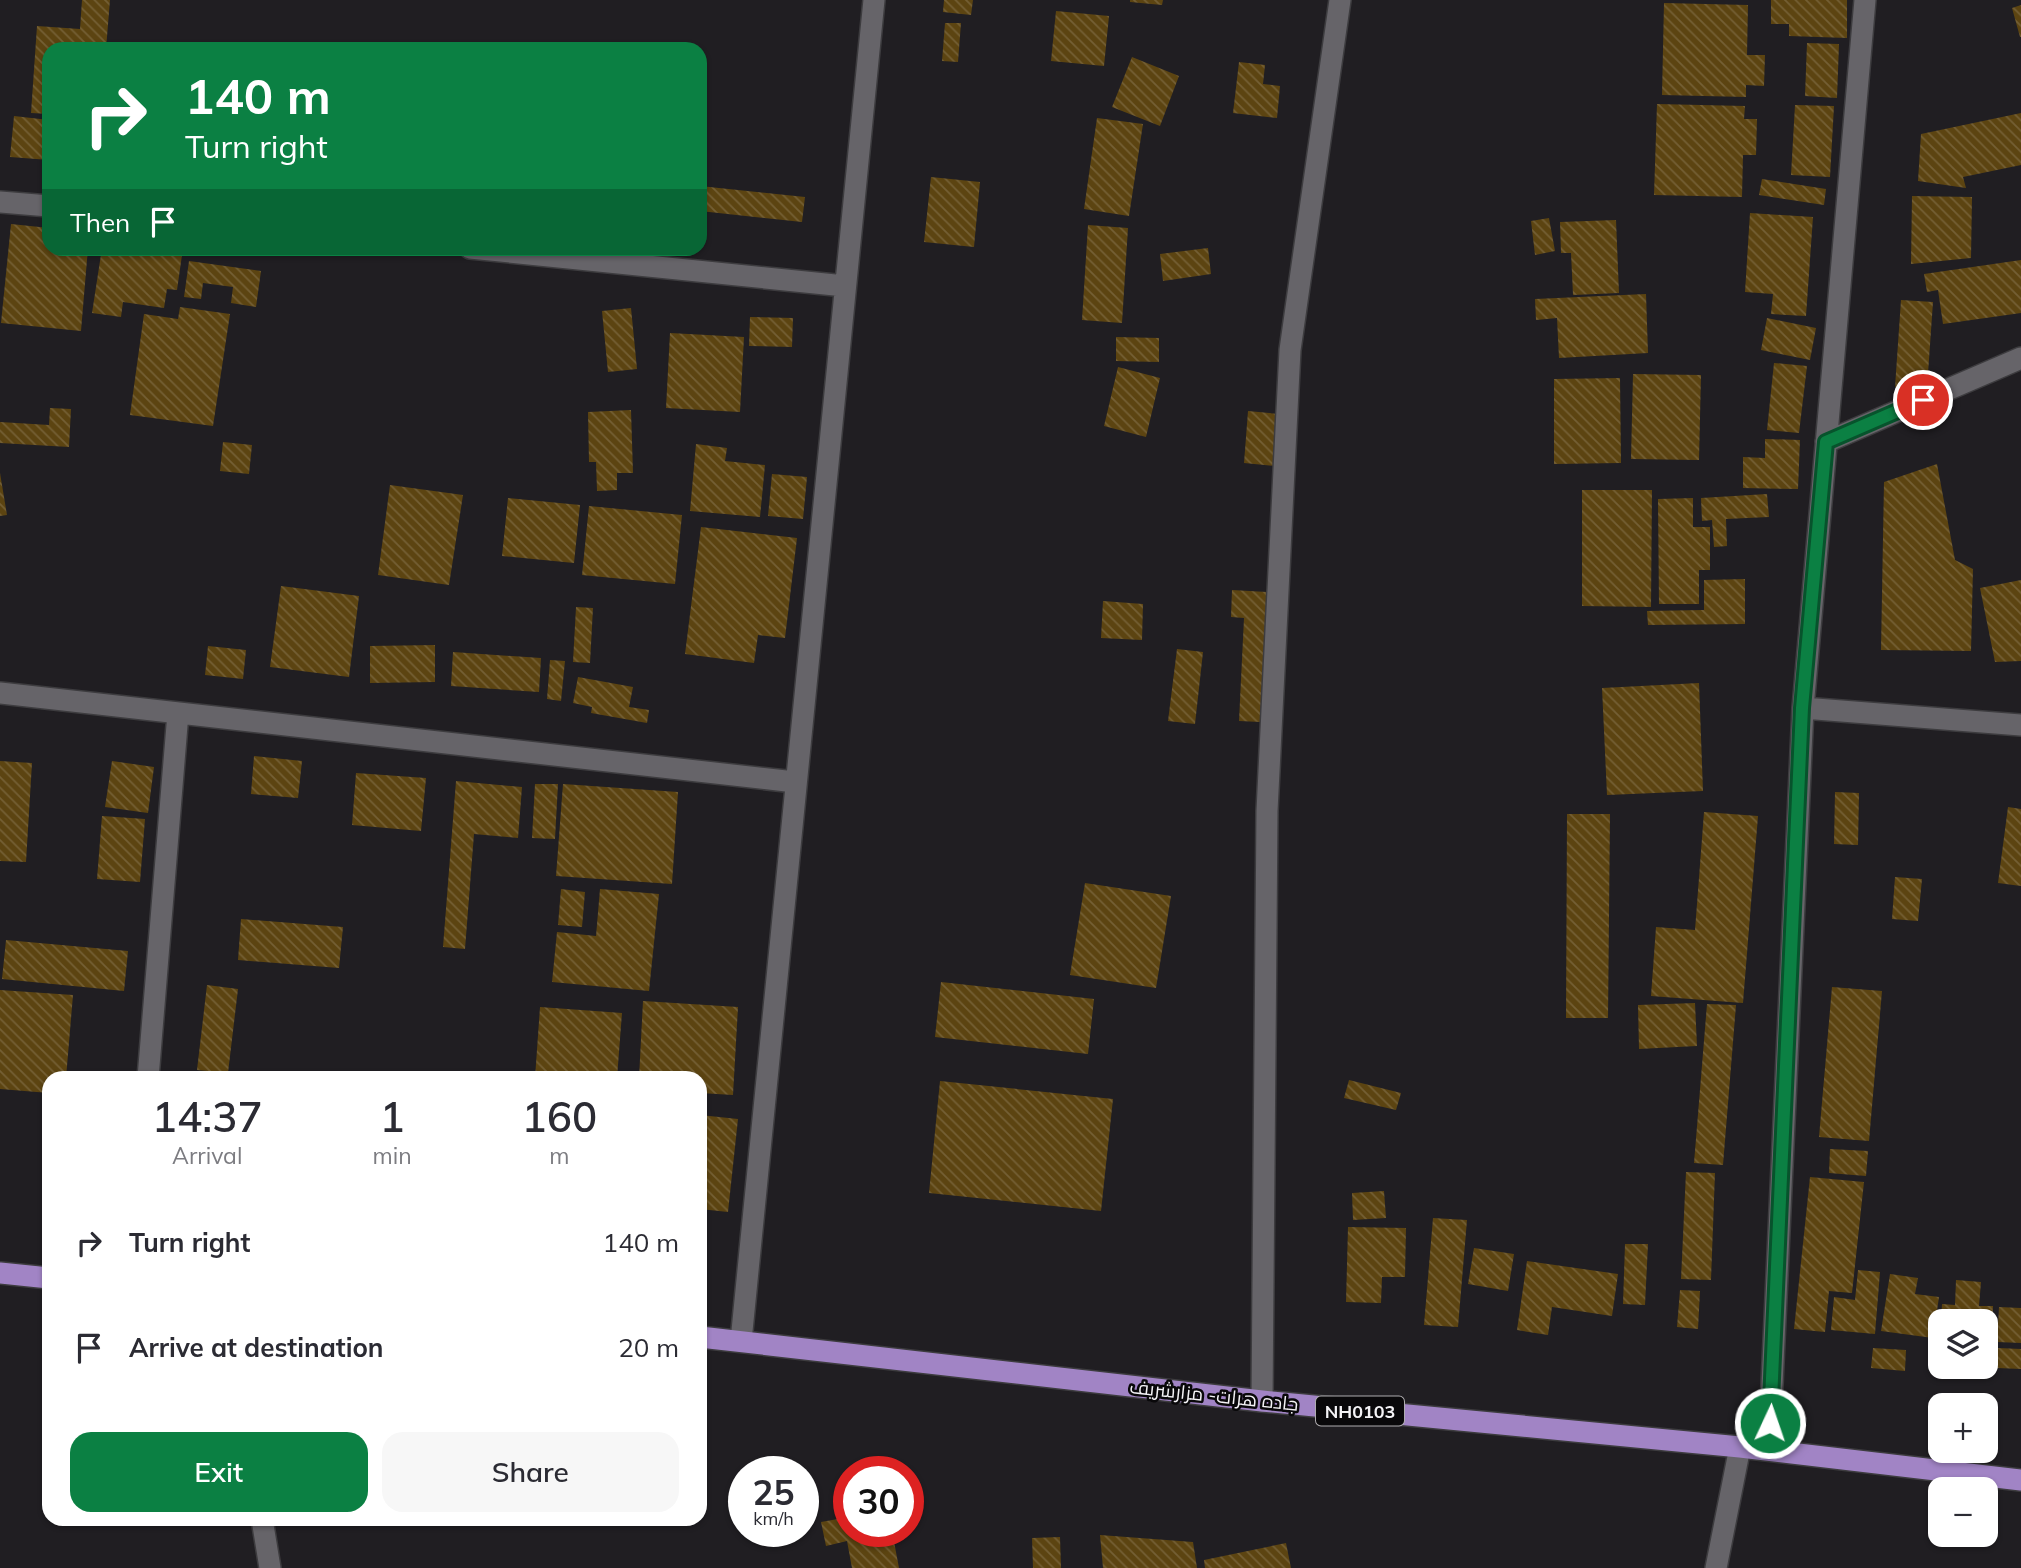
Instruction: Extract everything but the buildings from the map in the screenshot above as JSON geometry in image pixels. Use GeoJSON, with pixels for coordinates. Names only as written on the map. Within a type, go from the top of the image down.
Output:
{"type":"FeatureCollection","features":[{"type":"Feature","properties":{"kind":"highway"},"geometry":{"type":"LineString","coordinates":[[0,1273],[42,1277]]}},
{"type":"Feature","properties":{"kind":"highway","name":"جاده هرات- مزارشریف"},"geometry":{"type":"LineString","coordinates":[[707,1338],[1262,1401],[1769,1450],[2021,1480]]}},
{"type":"Feature","properties":{"kind":"street"},"geometry":{"type":"LineString","coordinates":[[741,1341],[874,0]]}},
{"type":"Feature","properties":{"kind":"street"},"geometry":{"type":"LineString","coordinates":[[1262,1401],[1267,811],[1290,350],[1340,0]]}},
{"type":"Feature","properties":{"kind":"street"},"geometry":{"type":"LineString","coordinates":[[1769,1450],[1802,708],[1865,0]]}},
{"type":"Feature","properties":{"kind":"street"},"geometry":{"type":"LineString","coordinates":[[1,199],[42,205]]}},
{"type":"Feature","properties":{"kind":"street"},"geometry":{"type":"LineString","coordinates":[[549,256],[845,286]]}},
{"type":"Feature","properties":{"kind":"street"},"geometry":{"type":"LineString","coordinates":[[1826,442],[2021,358]]}},
{"type":"Feature","properties":{"kind":"street"},"geometry":{"type":"LineString","coordinates":[[0,693],[795,782]]}},
{"type":"Feature","properties":{"kind":"street"},"geometry":{"type":"LineString","coordinates":[[1802,708],[2021,725]]}},
{"type":"Feature","properties":{"kind":"street"},"geometry":{"type":"LineString","coordinates":[[149,1071],[178,713]]}},
{"type":"Feature","properties":{"kind":"street"},"geometry":{"type":"LineString","coordinates":[[1716,1568],[1740,1447]]}},
{"type":"Feature","properties":{"kind":"street"},"geometry":{"type":"LineString","coordinates":[[263,1526],[270,1568]]}},
{"type":"Feature","properties":{"kind":"route"},"geometry":{"type":"LineString","coordinates":[[1770,1423],[1802,708],[1826,442],[1923,400]]}}]}
